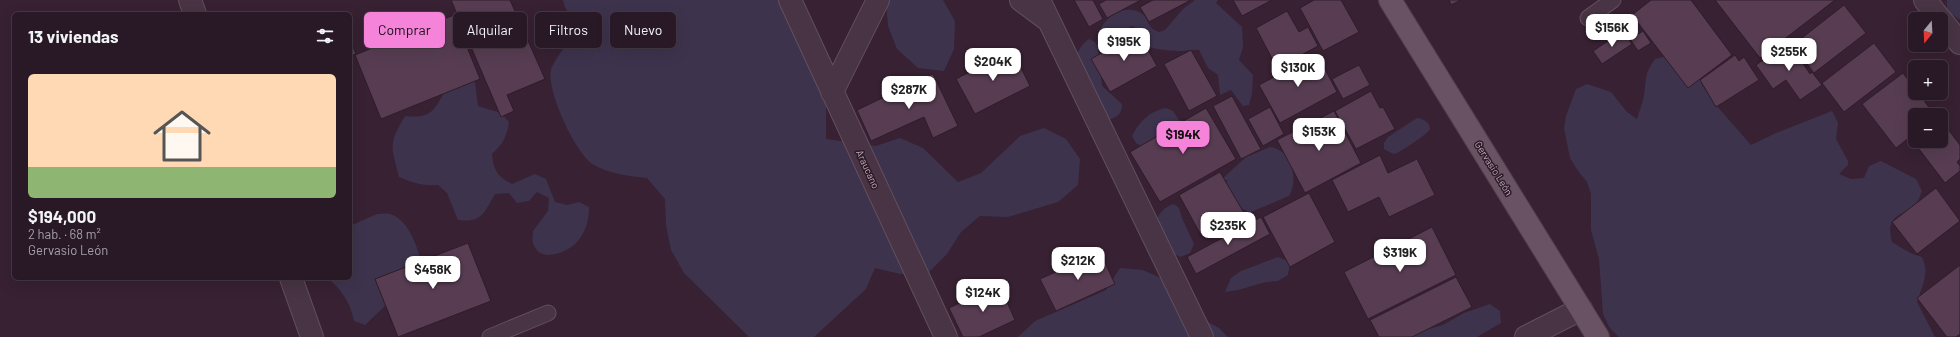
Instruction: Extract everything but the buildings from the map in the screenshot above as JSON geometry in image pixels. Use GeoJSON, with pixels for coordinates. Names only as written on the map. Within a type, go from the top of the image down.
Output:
{"type":"FeatureCollection","features":[{"type":"Feature","properties":{"kind":"main road","name":"Gervasio León"},"geometry":{"type":"LineString","coordinates":[[1390,0],[1598,337]]}},
{"type":"Feature","properties":{"kind":"street"},"geometry":{"type":"LineString","coordinates":[[190,0],[194,12]]}},
{"type":"Feature","properties":{"kind":"street","name":"Araucano"},"geometry":{"type":"LineString","coordinates":[[790,0],[946,337]]}},
{"type":"Feature","properties":{"kind":"street"},"geometry":{"type":"LineString","coordinates":[[832,92],[878,0]]}},
{"type":"Feature","properties":{"kind":"street"},"geometry":{"type":"LineString","coordinates":[[1021,0],[1050,22]]}},
{"type":"Feature","properties":{"kind":"street"},"geometry":{"type":"LineString","coordinates":[[1039,0],[1202,337]]}},
{"type":"Feature","properties":{"kind":"street"},"geometry":{"type":"LineString","coordinates":[[1925,0],[1935,12]]}},
{"type":"Feature","properties":{"kind":"street"},"geometry":{"type":"LineString","coordinates":[[1948,28],[1960,43]]}},
{"type":"Feature","properties":{"kind":"street"},"geometry":{"type":"LineString","coordinates":[[292,280],[312,337]]}},
{"type":"Feature","properties":{"kind":"street"},"geometry":{"type":"LineString","coordinates":[[1526,337],[1581,309]]}},
{"type":"Feature","properties":{"kind":"lane"},"geometry":{"type":"LineString","coordinates":[[1588,18],[1613,0]]}},
{"type":"Feature","properties":{"kind":"lane"},"geometry":{"type":"LineString","coordinates":[[490,337],[548,313]]}},
{"type":"Feature","properties":{"kind":"shaded area"},"geometry":{"type":"Polygon","coordinates":[[[563,0],[779,0],[826,65],[826,139],[876,146],[900,138],[923,148],[958,182],[981,173],[1020,136],[1044,128],[1066,139],[1080,159],[1078,185],[1058,202],[1008,217],[980,216],[961,232],[947,254],[927,274],[900,274],[875,268],[866,289],[814,337],[749,337],[684,273],[671,250],[666,225],[665,199],[647,178],[613,173],[594,165],[579,149],[571,136],[553,92],[551,70],[564,48],[602,48],[602,12],[568,12],[563,0]]]}},
{"type":"Feature","properties":{"kind":"shaded area"},"geometry":{"type":"Polygon","coordinates":[[[886,0],[943,0],[955,21],[954,49],[944,71],[918,68],[897,49],[888,26],[886,0]]]}},
{"type":"Feature","properties":{"kind":"shaded area"},"geometry":{"type":"Polygon","coordinates":[[[1195,0],[1218,0],[1216,3],[1242,27],[1243,47],[1239,60],[1253,75],[1252,94],[1249,105],[1243,106],[1231,90],[1220,95],[1218,75],[1208,68],[1199,50],[1169,50],[1136,44],[1137,31],[1133,26],[1103,38],[1099,33],[1105,22],[1110,17],[1116,13],[1128,10],[1135,10],[1144,15],[1150,26],[1155,31],[1159,32],[1165,30],[1183,9],[1195,0]]]}},
{"type":"Feature","properties":{"kind":"shaded area"},"geometry":{"type":"Polygon","coordinates":[[[1947,0],[1960,0],[1960,20],[1947,11],[1947,0]]]}},
{"type":"Feature","properties":{"kind":"shaded area"},"geometry":{"type":"Polygon","coordinates":[[[1089,39],[1095,42],[1098,47],[1102,86],[1122,104],[1120,113],[1116,117],[1107,120],[1075,59],[1082,45],[1089,39]]]}},
{"type":"Feature","properties":{"kind":"shaded area"},"geometry":{"type":"Polygon","coordinates":[[[1668,56],[1701,72],[1702,85],[1716,105],[1751,145],[1776,133],[1832,111],[1838,123],[1836,139],[1848,161],[1848,165],[1839,174],[1851,179],[1864,178],[1869,166],[1881,161],[1916,179],[1922,191],[1919,199],[1910,208],[1892,221],[1890,233],[1892,242],[1910,253],[1922,257],[1925,274],[1917,302],[1935,337],[1619,337],[1609,327],[1603,314],[1599,259],[1591,230],[1591,194],[1587,182],[1570,158],[1564,128],[1566,116],[1576,89],[1587,84],[1611,92],[1627,112],[1637,119],[1643,98],[1646,76],[1649,69],[1655,59],[1668,56]]]}},
{"type":"Feature","properties":{"kind":"shaded area"},"geometry":{"type":"Polygon","coordinates":[[[464,75],[475,82],[478,106],[501,113],[509,122],[504,140],[492,154],[495,169],[500,176],[512,184],[535,174],[546,179],[555,202],[567,205],[579,202],[589,207],[588,221],[583,234],[577,242],[567,250],[560,253],[547,255],[536,249],[533,242],[533,231],[548,211],[549,198],[537,192],[529,201],[517,203],[509,193],[495,194],[481,215],[472,220],[466,221],[458,220],[447,193],[438,185],[418,184],[399,177],[394,158],[393,145],[396,133],[405,116],[416,117],[430,113],[438,104],[452,82],[464,75]]]}},
{"type":"Feature","properties":{"kind":"shaded area"},"geometry":{"type":"Polygon","coordinates":[[[1166,108],[1173,111],[1183,126],[1143,147],[1136,143],[1132,136],[1141,122],[1150,114],[1166,108]]]}},
{"type":"Feature","properties":{"kind":"shaded area"},"geometry":{"type":"Polygon","coordinates":[[[1417,118],[1427,122],[1429,126],[1430,129],[1425,134],[1397,153],[1393,154],[1384,149],[1384,143],[1388,137],[1417,118]]]}},
{"type":"Feature","properties":{"kind":"shaded area"},"geometry":{"type":"Polygon","coordinates":[[[1270,147],[1278,149],[1284,154],[1292,166],[1292,189],[1289,196],[1251,212],[1246,211],[1237,205],[1231,196],[1228,191],[1227,180],[1221,180],[1246,157],[1270,147]]]}},
{"type":"Feature","properties":{"kind":"shaded area"},"geometry":{"type":"Polygon","coordinates":[[[1174,204],[1179,208],[1194,244],[1190,253],[1180,257],[1165,249],[1154,225],[1161,212],[1174,204]]]}},
{"type":"Feature","properties":{"kind":"shaded area"},"geometry":{"type":"Polygon","coordinates":[[[377,214],[390,214],[398,218],[404,224],[414,240],[424,275],[408,295],[385,306],[365,325],[354,321],[345,297],[330,280],[352,280],[352,225],[377,214]]]}},
{"type":"Feature","properties":{"kind":"shaded area"},"geometry":{"type":"Polygon","coordinates":[[[1278,257],[1290,262],[1288,275],[1278,281],[1266,282],[1225,292],[1231,278],[1241,271],[1278,257]]]}},
{"type":"Feature","properties":{"kind":"shaded area"},"geometry":{"type":"Polygon","coordinates":[[[1120,268],[1143,270],[1165,280],[1199,317],[1219,328],[1228,337],[1018,337],[1035,321],[1106,290],[1120,268]]]}},
{"type":"Feature","properties":{"kind":"shaded area"},"geometry":{"type":"Polygon","coordinates":[[[1490,304],[1500,311],[1501,323],[1477,337],[1401,337],[1443,325],[1464,313],[1490,304]]]}}]}
